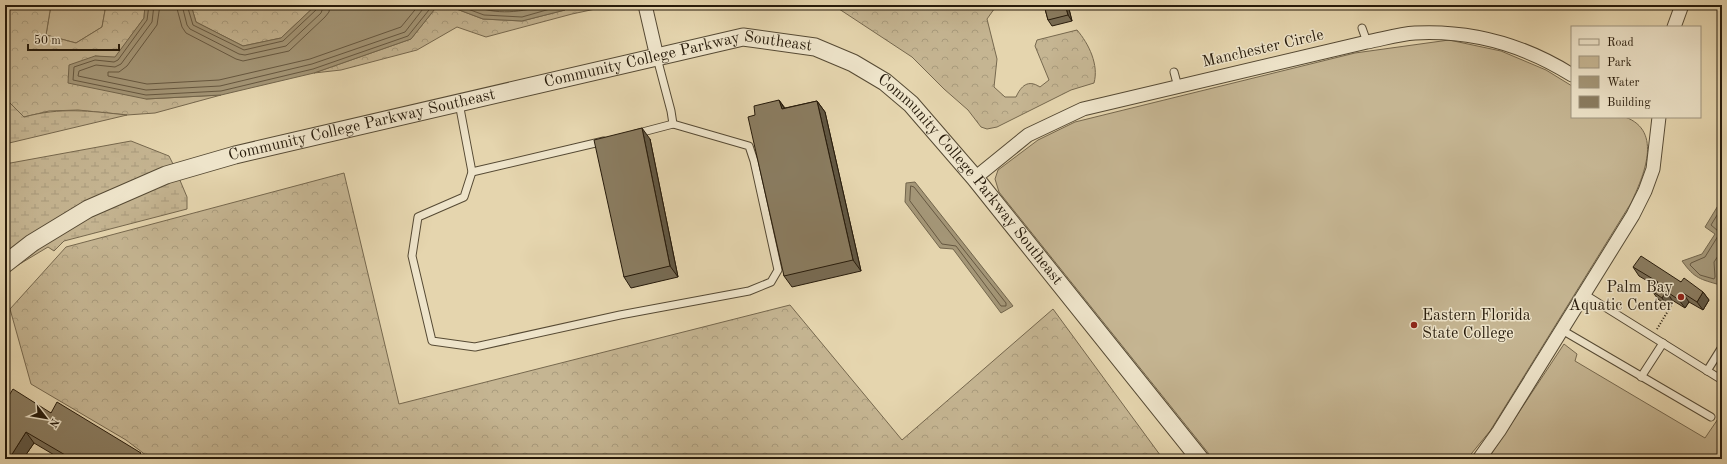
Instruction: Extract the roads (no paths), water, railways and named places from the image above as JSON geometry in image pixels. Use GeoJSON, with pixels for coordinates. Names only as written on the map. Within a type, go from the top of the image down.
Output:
{"type":"FeatureCollection","features":[{"type":"Feature","properties":{"kind":"street"},"geometry":{"type":"LineString","coordinates":[[645,5],[657,58]]}},
{"type":"Feature","properties":{"kind":"street"},"geometry":{"type":"LineString","coordinates":[[1674,26],[1682,5]]}},
{"type":"Feature","properties":{"kind":"street","name":"Manchester Circle"},"geometry":{"type":"LineString","coordinates":[[975,178],[1028,135],[1084,109],[1367,42],[1414,33],[1450,33],[1504,43],[1551,62],[1571,74]]}},
{"type":"Feature","properties":{"kind":"street","name":"Community College Parkway Southeast"},"geometry":{"type":"LineString","coordinates":[[5,264],[32,243],[88,209],[166,175],[235,155],[743,37],[815,47],[853,63],[885,82],[906,99],[934,128],[1200,459]]}},
{"type":"Feature","properties":{"kind":"street"},"geometry":{"type":"LineString","coordinates":[[1479,459],[1500,431],[1633,215],[1646,191],[1653,169],[1659,118]]}},
{"type":"Feature","properties":{"kind":"lane"},"geometry":{"type":"LineString","coordinates":[[1362,28],[1367,42]]}},
{"type":"Feature","properties":{"kind":"lane"},"geometry":{"type":"LineString","coordinates":[[657,58],[673,124]]}},
{"type":"Feature","properties":{"kind":"lane"},"geometry":{"type":"LineString","coordinates":[[1174,72],[1178,87]]}},
{"type":"Feature","properties":{"kind":"lane"},"geometry":{"type":"LineString","coordinates":[[459,103],[472,172],[464,197],[418,217],[412,256],[432,341],[475,347],[620,315],[742,292],[770,282],[778,270],[754,161],[749,146],[724,138],[717,138],[673,124],[627,136]]}},
{"type":"Feature","properties":{"kind":"lane"},"geometry":{"type":"LineString","coordinates":[[472,172],[611,140]]}},
{"type":"Feature","properties":{"kind":"lane"},"geometry":{"type":"LineString","coordinates":[[1584,294],[1722,380]]}},
{"type":"Feature","properties":{"kind":"lane"},"geometry":{"type":"LineString","coordinates":[[1562,330],[1711,417]]}},
{"type":"Feature","properties":{"kind":"lane"},"geometry":{"type":"LineString","coordinates":[[1641,377],[1663,343]]}},
{"type":"Feature","properties":{"kind":"lane"},"geometry":{"type":"LineString","coordinates":[[1707,371],[1722,347]]}},
{"type":"Feature","properties":{"kind":"water"},"geometry":{"type":"Polygon","coordinates":[[[145,5],[191,5],[196,22],[243,46],[281,38],[316,5],[438,5],[411,39],[314,73],[221,95],[146,99],[68,83],[69,65],[95,56],[115,57],[144,18],[145,5]]]}},
{"type":"Feature","properties":{"kind":"water"},"geometry":{"type":"Polygon","coordinates":[[[446,5],[568,5],[565,10],[522,21],[483,19],[446,5]]]}},
{"type":"Feature","properties":{"kind":"water"},"geometry":{"type":"Polygon","coordinates":[[[915,182],[1013,306],[1001,313],[953,249],[940,248],[905,202],[906,183],[915,182]]]}},
{"type":"Feature","properties":{"kind":"water"},"geometry":{"type":"Polygon","coordinates":[[[1722,199],[1722,256],[1718,263],[1720,285],[1698,278],[1682,261],[1702,254],[1715,234],[1705,227],[1722,199]]]}},
{"type":"Feature","properties":{"kind":"place","name":"Palm Bay Aquatic Center"},"geometry":{"type":"Point","coordinates":[1681,297]}},
{"type":"Feature","properties":{"kind":"place","name":"Eastern Florida State College"},"geometry":{"type":"Point","coordinates":[1414,325]}}]}
